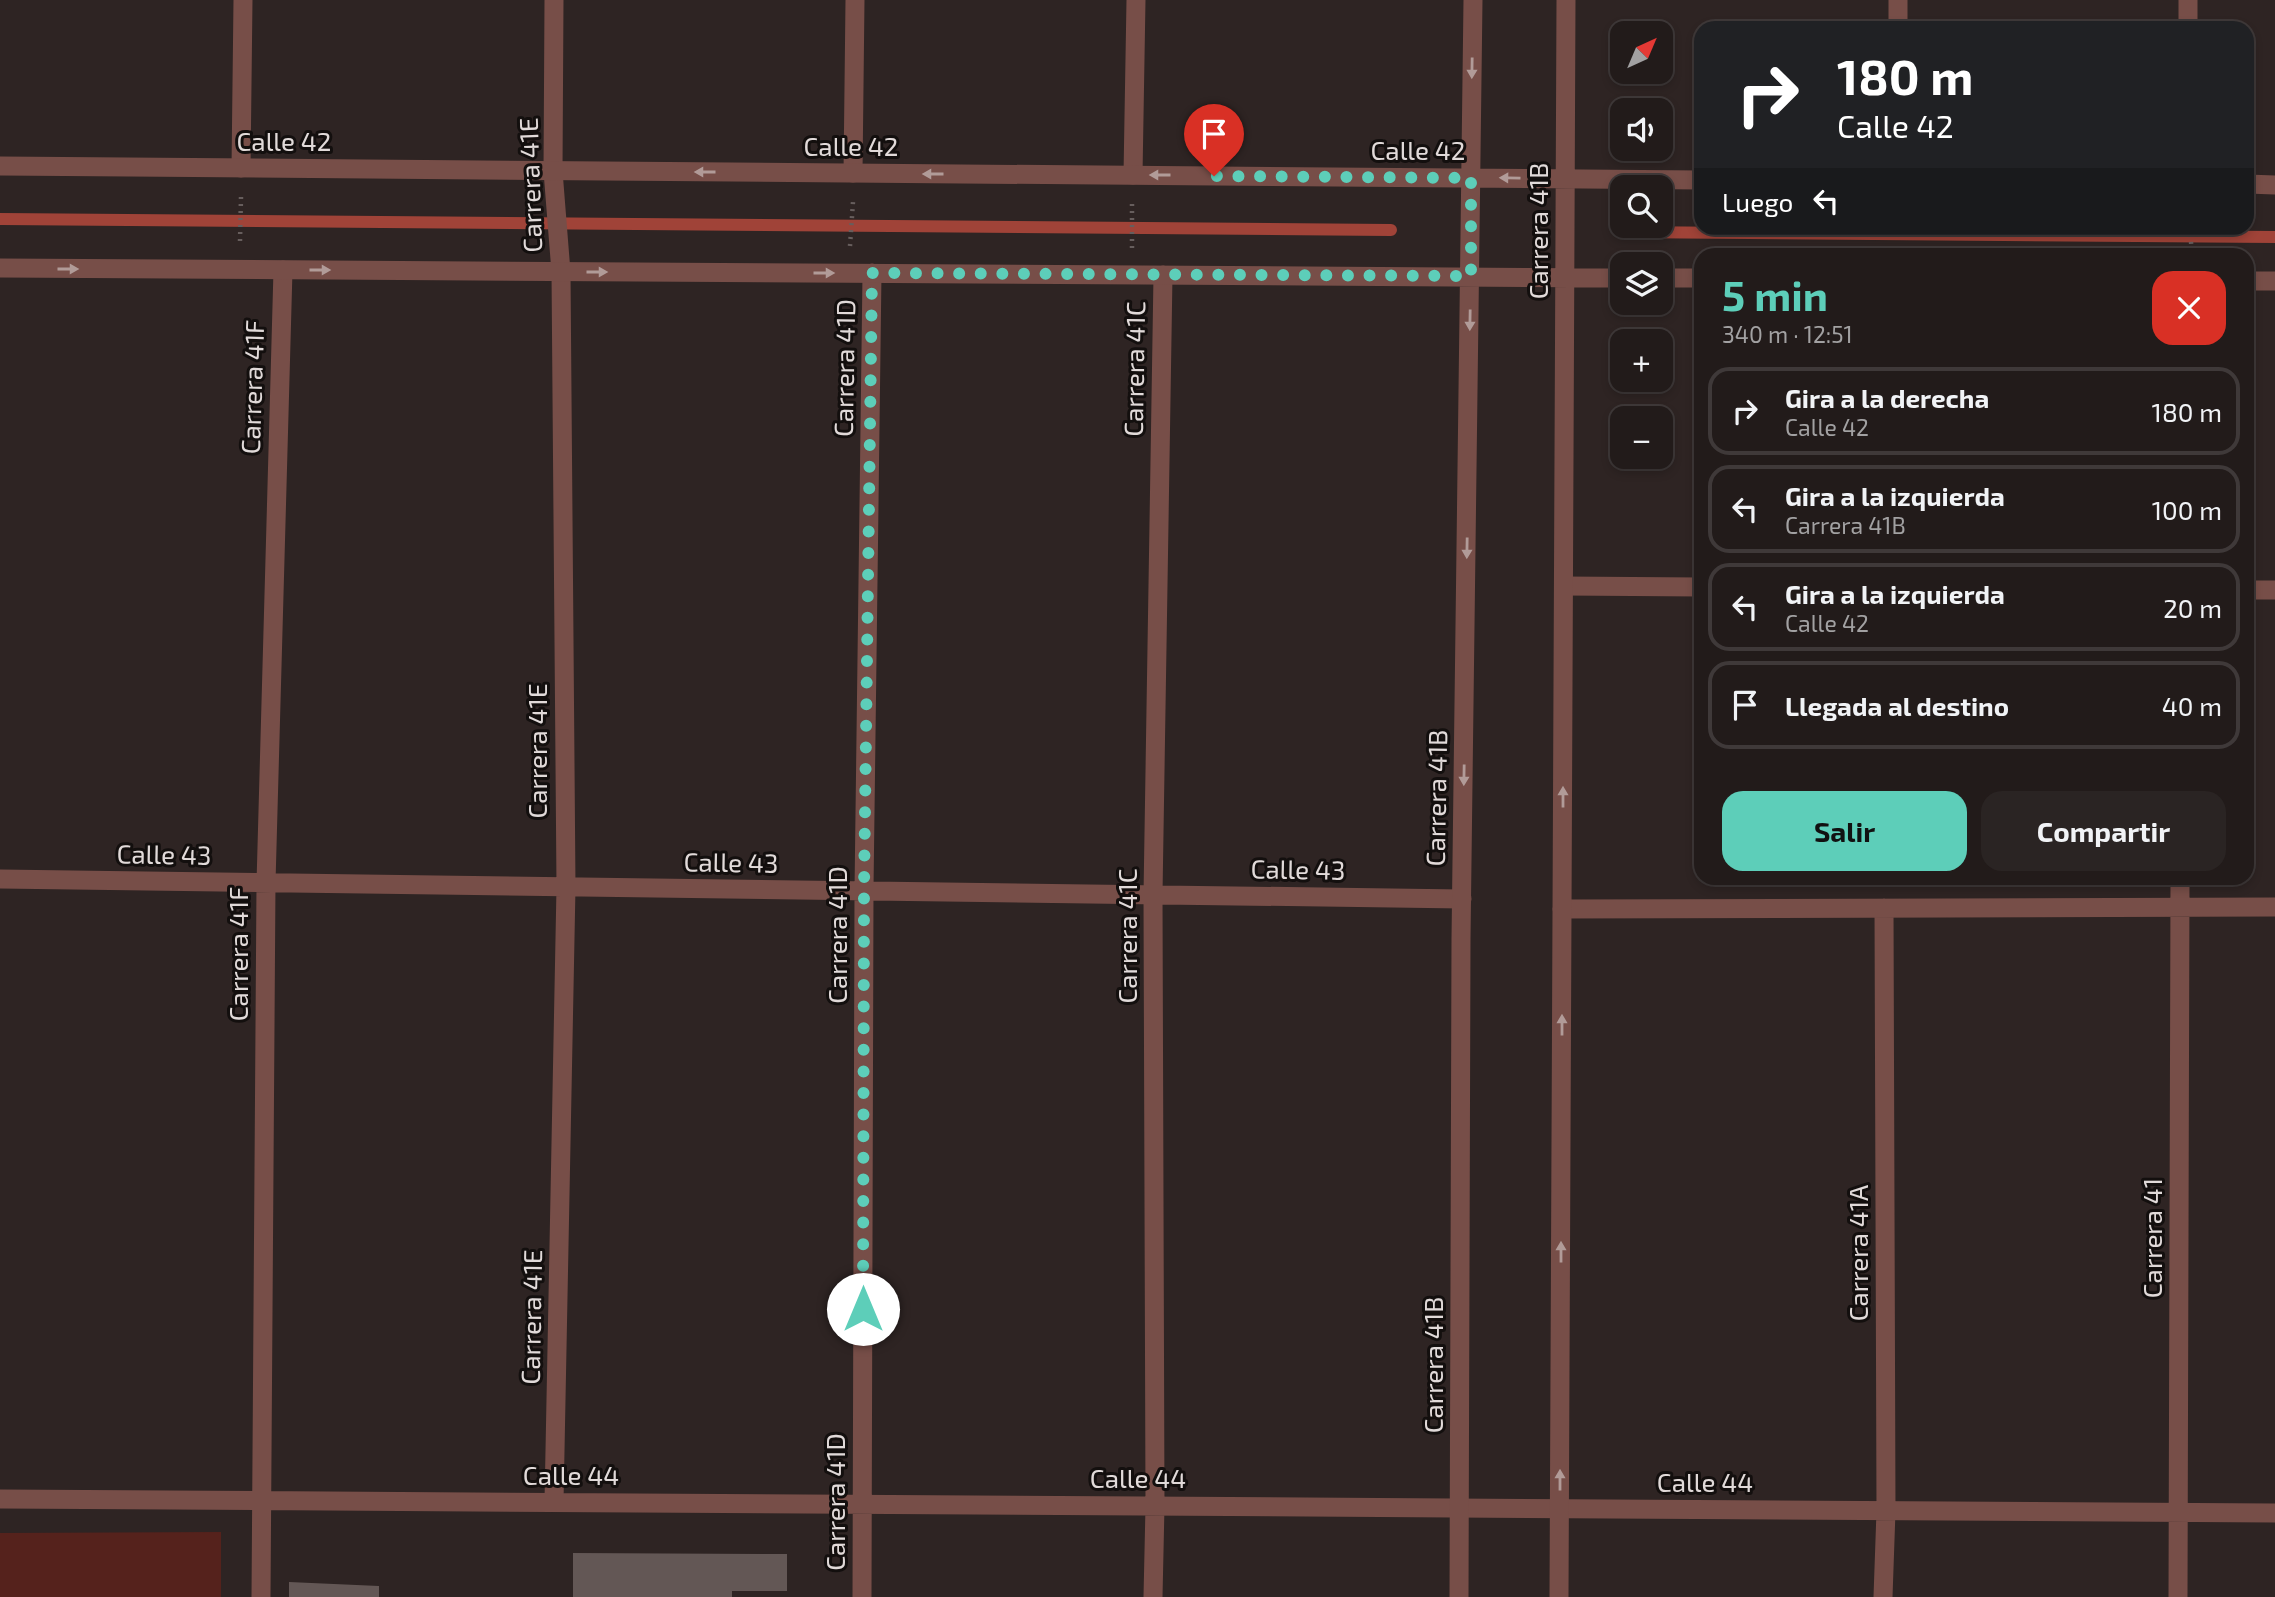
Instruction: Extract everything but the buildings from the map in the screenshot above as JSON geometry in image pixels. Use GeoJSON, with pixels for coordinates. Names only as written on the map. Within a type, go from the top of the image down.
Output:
{"type":"FeatureCollection","features":[{"type":"Feature","properties":{"kind":"street"},"geometry":{"type":"LineString","coordinates":[[241,168],[243,0]]}},
{"type":"Feature","properties":{"kind":"street","name":"Carrera 41E"},"geometry":{"type":"LineString","coordinates":[[554,0],[554,179],[561,272],[566,887],[554,1502]]}},
{"type":"Feature","properties":{"kind":"street"},"geometry":{"type":"LineString","coordinates":[[853,173],[855,0]]}},
{"type":"Feature","properties":{"kind":"street"},"geometry":{"type":"LineString","coordinates":[[1133,175],[1136,0]]}},
{"type":"Feature","properties":{"kind":"street","name":"Carrera 41B"},"geometry":{"type":"LineString","coordinates":[[1459,1597],[1462,899],[1473,0]]}},
{"type":"Feature","properties":{"kind":"street","name":"Carrera 41B"},"geometry":{"type":"LineString","coordinates":[[1559,1597],[1566,0]]}},
{"type":"Feature","properties":{"kind":"street"},"geometry":{"type":"LineString","coordinates":[[1898,0],[1898,21]]}},
{"type":"Feature","properties":{"kind":"street"},"geometry":{"type":"LineString","coordinates":[[2188,0],[2188,21]]}},
{"type":"Feature","properties":{"kind":"street","name":"Calle 42"},"geometry":{"type":"LineString","coordinates":[[0,166],[241,168],[554,179],[853,173],[1694,180]]}},
{"type":"Feature","properties":{"kind":"street"},"geometry":{"type":"LineString","coordinates":[[2254,184],[2275,185]]}},
{"type":"Feature","properties":{"kind":"street"},"geometry":{"type":"LineString","coordinates":[[0,268],[1610,278]]}},
{"type":"Feature","properties":{"kind":"street","name":"Carrera 41F"},"geometry":{"type":"LineString","coordinates":[[261,1597],[266,883],[283,270]]}},
{"type":"Feature","properties":{"kind":"street","name":"Carrera 41D"},"geometry":{"type":"LineString","coordinates":[[862,1597],[864,890],[872,273]]}},
{"type":"Feature","properties":{"kind":"street","name":"Carrera 41C"},"geometry":{"type":"LineString","coordinates":[[1153,1597],[1153,895],[1163,275]]}},
{"type":"Feature","properties":{"kind":"street"},"geometry":{"type":"LineString","coordinates":[[1673,278],[1694,278]]}},
{"type":"Feature","properties":{"kind":"street"},"geometry":{"type":"LineString","coordinates":[[2254,281],[2275,281]]}},
{"type":"Feature","properties":{"kind":"street"},"geometry":{"type":"LineString","coordinates":[[1564,586],[1694,587]]}},
{"type":"Feature","properties":{"kind":"street"},"geometry":{"type":"LineString","coordinates":[[2254,590],[2275,590]]}},
{"type":"Feature","properties":{"kind":"street","name":"Calle 43"},"geometry":{"type":"LineString","coordinates":[[0,879],[1462,899]]}},
{"type":"Feature","properties":{"kind":"street","name":"Carrera 41"},"geometry":{"type":"LineString","coordinates":[[2178,1597],[2180,885]]}},
{"type":"Feature","properties":{"kind":"street"},"geometry":{"type":"LineString","coordinates":[[1562,909],[2275,907]]}},
{"type":"Feature","properties":{"kind":"street","name":"Carrera 41A"},"geometry":{"type":"LineString","coordinates":[[1883,1597],[1886,1511],[1884,908]]}},
{"type":"Feature","properties":{"kind":"street","name":"Calle 44"},"geometry":{"type":"LineString","coordinates":[[0,1499],[2275,1513]]}},
{"type":"Feature","properties":{"kind":"path"},"geometry":{"type":"LineString","coordinates":[[240,242],[241,194]]}},
{"type":"Feature","properties":{"kind":"path"},"geometry":{"type":"LineString","coordinates":[[850,247],[853,199]]}},
{"type":"Feature","properties":{"kind":"path"},"geometry":{"type":"LineString","coordinates":[[1132,201],[1132,249]]}},
{"type":"Feature","properties":{"kind":"shaded area"},"geometry":{"type":"Polygon","coordinates":[[[221,1532],[221,1597],[0,1597],[0,1533],[221,1532]]]}},
{"type":"Feature","properties":{"kind":"waterway"},"geometry":{"type":"LineString","coordinates":[[0,219],[1391,230]]}},
{"type":"Feature","properties":{"kind":"waterway"},"geometry":{"type":"LineString","coordinates":[[1673,232],[1694,233]]}},
{"type":"Feature","properties":{"kind":"waterway"},"geometry":{"type":"LineString","coordinates":[[2013,235],[2275,237]]}},
{"type":"Feature","properties":{"kind":"route"},"geometry":{"type":"LineString","coordinates":[[863,1309],[864,890],[872,273],[1471,276],[1471,178],[1214,176]]}}]}
